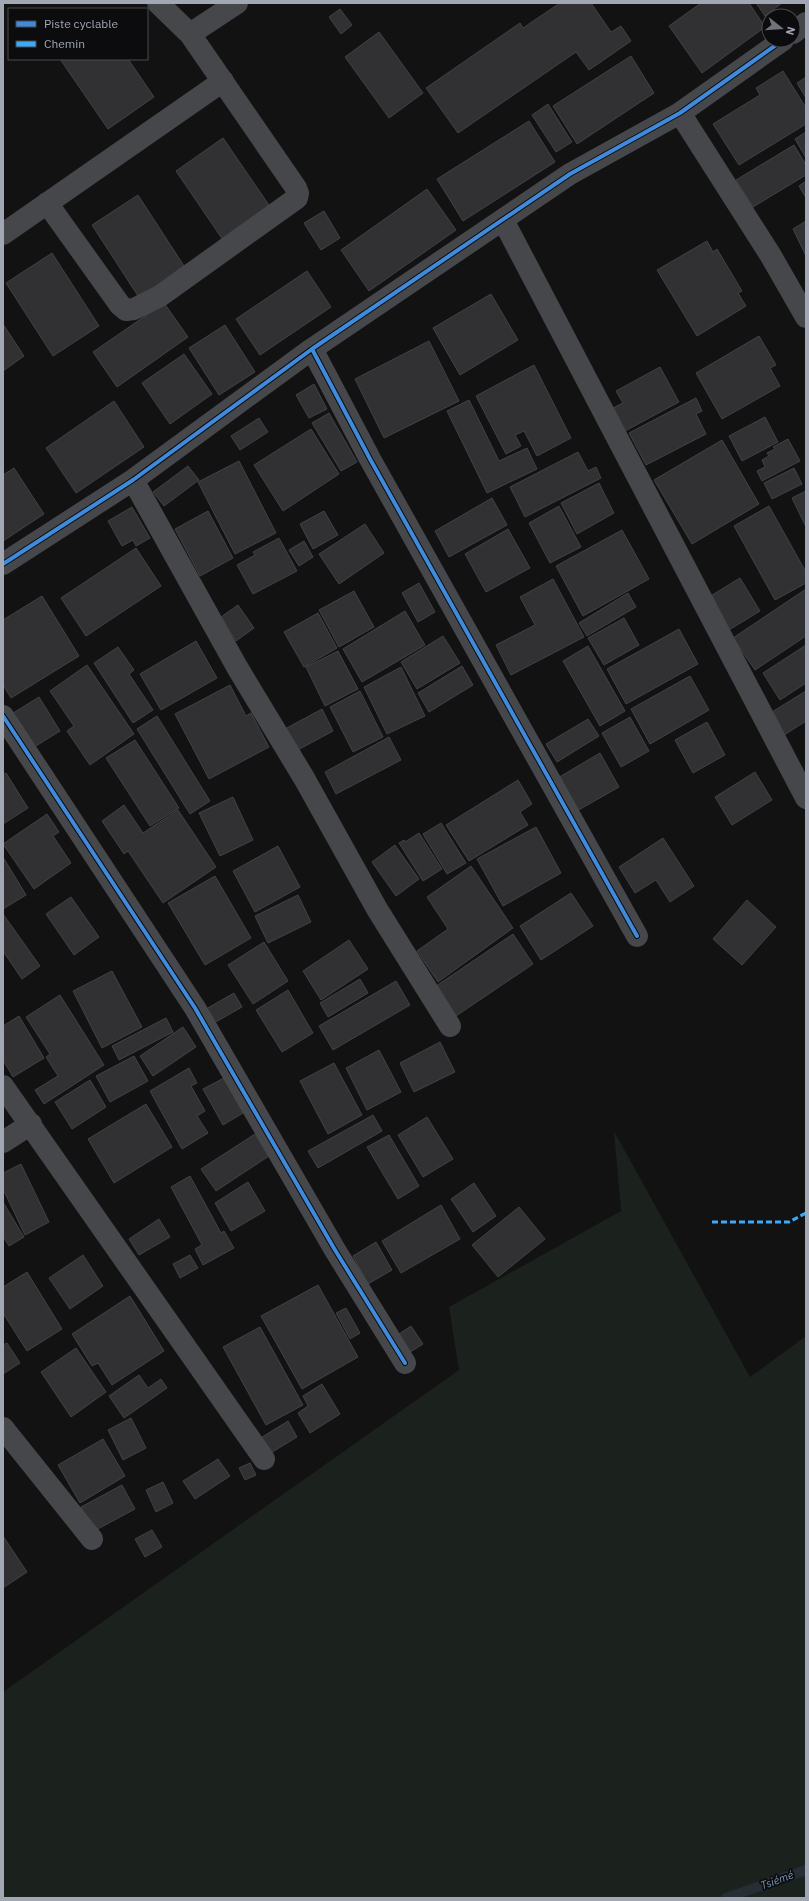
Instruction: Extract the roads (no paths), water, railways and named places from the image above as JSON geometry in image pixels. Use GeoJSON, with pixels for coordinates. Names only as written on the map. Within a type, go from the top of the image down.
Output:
{"type":"FeatureCollection","features":[{"type":"Feature","properties":{"kind":"street"},"geometry":{"type":"LineString","coordinates":[[47,203],[120,305],[126,310],[134,309],[160,296],[297,198],[298,193],[296,188],[190,34],[158,3]]}},
{"type":"Feature","properties":{"kind":"street"},"geometry":{"type":"LineString","coordinates":[[190,34],[237,3]]}},
{"type":"Feature","properties":{"kind":"street"},"geometry":{"type":"LineString","coordinates":[[3,564],[133,480],[312,350],[570,174],[680,113],[772,48]]}},
{"type":"Feature","properties":{"kind":"street"},"geometry":{"type":"LineString","coordinates":[[3,234],[223,81]]}},
{"type":"Feature","properties":{"kind":"street"},"geometry":{"type":"LineString","coordinates":[[680,113],[771,256],[806,317]]}},
{"type":"Feature","properties":{"kind":"street"},"geometry":{"type":"LineString","coordinates":[[503,220],[806,798]]}},
{"type":"Feature","properties":{"kind":"street"},"geometry":{"type":"LineString","coordinates":[[312,350],[370,459],[637,936]]}},
{"type":"Feature","properties":{"kind":"street"},"geometry":{"type":"LineString","coordinates":[[133,480],[237,667],[304,778],[377,909],[450,1026]]}},
{"type":"Feature","properties":{"kind":"street"},"geometry":{"type":"LineString","coordinates":[[3,716],[195,1008],[335,1250],[405,1363]]}},
{"type":"Feature","properties":{"kind":"street"},"geometry":{"type":"LineString","coordinates":[[3,1086],[264,1458]]}},
{"type":"Feature","properties":{"kind":"street"},"geometry":{"type":"LineString","coordinates":[[3,1142],[31,1124]]}},
{"type":"Feature","properties":{"kind":"street"},"geometry":{"type":"LineString","coordinates":[[3,1428],[92,1540]]}},
{"type":"Feature","properties":{"kind":"waterway","name":"Tsiémé"},"geometry":{"type":"LineString","coordinates":[[726,1898],[806,1870]]}}]}
